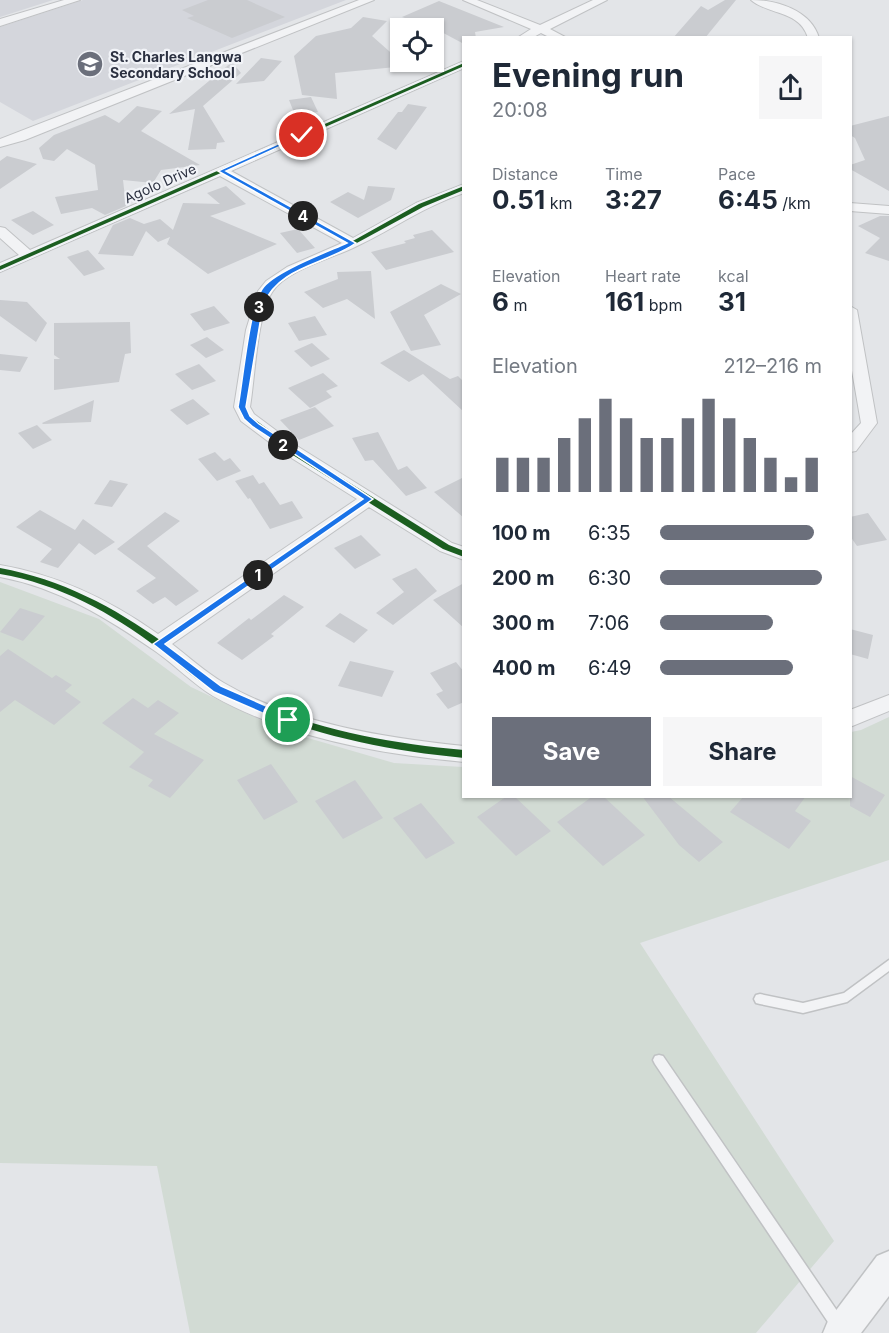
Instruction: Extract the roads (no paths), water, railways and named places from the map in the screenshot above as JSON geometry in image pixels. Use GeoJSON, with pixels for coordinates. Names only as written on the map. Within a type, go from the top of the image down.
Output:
{"type":"FeatureCollection","features":[{"type":"Feature","properties":{"kind":"street"},"geometry":{"type":"LineString","coordinates":[[0,23],[75,0]]}},
{"type":"Feature","properties":{"kind":"street"},"geometry":{"type":"LineString","coordinates":[[0,143],[21,137],[369,0]]}},
{"type":"Feature","properties":{"kind":"street"},"geometry":{"type":"LineString","coordinates":[[468,0],[557,36]]}},
{"type":"Feature","properties":{"kind":"street"},"geometry":{"type":"LineString","coordinates":[[526,36],[602,0]]}},
{"type":"Feature","properties":{"kind":"street"},"geometry":{"type":"LineString","coordinates":[[756,0],[806,20],[813,30],[814,36]]}},
{"type":"Feature","properties":{"kind":"street","name":"Agolo Drive"},"geometry":{"type":"LineString","coordinates":[[0,268],[462,64]]}},
{"type":"Feature","properties":{"kind":"street"},"geometry":{"type":"LineString","coordinates":[[221,171],[352,243]]}},
{"type":"Feature","properties":{"kind":"street"},"geometry":{"type":"LineString","coordinates":[[462,189],[410,211],[352,243],[292,270],[266,289],[260,305],[242,407],[246,417],[256,426],[446,547],[462,553]]}},
{"type":"Feature","properties":{"kind":"street"},"geometry":{"type":"LineString","coordinates":[[852,207],[889,210]]}},
{"type":"Feature","properties":{"kind":"street"},"geometry":{"type":"LineString","coordinates":[[0,231],[29,256]]}},
{"type":"Feature","properties":{"kind":"street"},"geometry":{"type":"LineString","coordinates":[[852,322],[869,423],[852,444]]}},
{"type":"Feature","properties":{"kind":"street"},"geometry":{"type":"LineString","coordinates":[[158,644],[369,499]]}},
{"type":"Feature","properties":{"kind":"street"},"geometry":{"type":"LineString","coordinates":[[0,571],[27,574],[68,590],[158,644],[218,689],[288,720],[346,736],[409,749],[462,754]]}},
{"type":"Feature","properties":{"kind":"street"},"geometry":{"type":"LineString","coordinates":[[852,718],[889,703]]}},
{"type":"Feature","properties":{"kind":"street"},"geometry":{"type":"LineString","coordinates":[[841,1332],[889,1268]]}},
{"type":"Feature","properties":{"kind":"lane"},"geometry":{"type":"LineString","coordinates":[[760,999],[803,1008],[847,997],[889,965]]}},
{"type":"Feature","properties":{"kind":"lane"},"geometry":{"type":"LineString","coordinates":[[659,1060],[841,1332]]}},
{"type":"Feature","properties":{"kind":"place","name":"St. Charles Langwa Secondary School"},"geometry":{"type":"Point","coordinates":[90,64]}}]}
